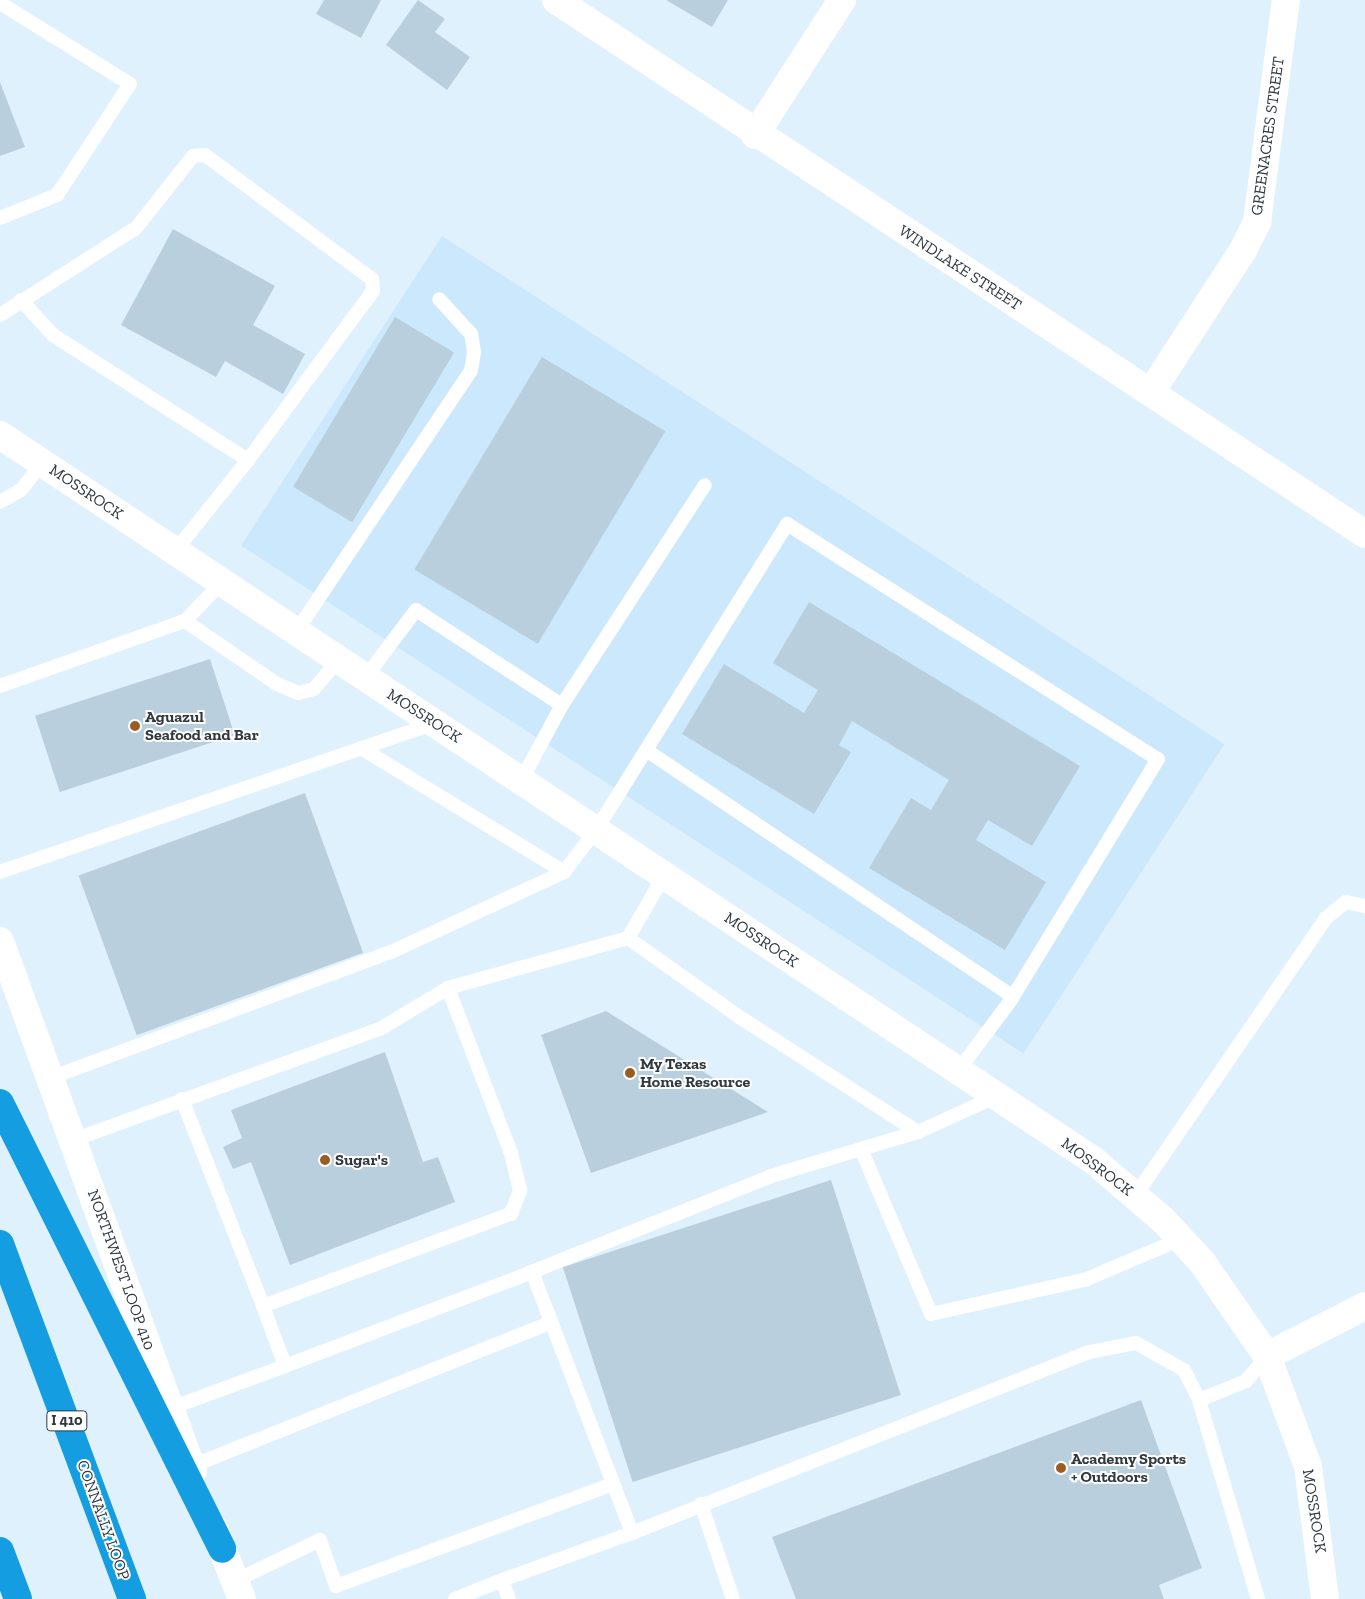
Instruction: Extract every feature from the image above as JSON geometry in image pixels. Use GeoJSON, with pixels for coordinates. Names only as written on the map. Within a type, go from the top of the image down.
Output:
{"type":"FeatureCollection","features":[{"type":"Feature","properties":{"kind":"highway"},"geometry":{"type":"LineString","coordinates":[[0,1103],[222,1549]]}},
{"type":"Feature","properties":{"kind":"highway","name":"CONNALLY LOOP"},"geometry":{"type":"LineString","coordinates":[[0,1244],[132,1599]]}},
{"type":"Feature","properties":{"kind":"highway"},"geometry":{"type":"LineString","coordinates":[[0,1551],[18,1599]]}},
{"type":"Feature","properties":{"kind":"street","name":"WINDLAKE STREET"},"geometry":{"type":"LineString","coordinates":[[556,0],[755,135],[1151,392],[1365,534]]}},
{"type":"Feature","properties":{"kind":"street"},"geometry":{"type":"LineString","coordinates":[[755,135],[842,0]]}},
{"type":"Feature","properties":{"kind":"street","name":"GREENACRES STREET"},"geometry":{"type":"LineString","coordinates":[[1151,392],[1242,252],[1257,222],[1286,0]]}},
{"type":"Feature","properties":{"kind":"street","name":"MOSSROCK"},"geometry":{"type":"LineString","coordinates":[[0,435],[1093,1160],[1135,1196],[1181,1240],[1237,1308],[1267,1356],[1308,1466],[1325,1599]]}},
{"type":"Feature","properties":{"kind":"street","name":"NORTHWEST LOOP 410"},"geometry":{"type":"LineString","coordinates":[[0,942],[238,1590]]}},
{"type":"Feature","properties":{"kind":"street"},"geometry":{"type":"LineString","coordinates":[[1267,1356],[1365,1306]]}},
{"type":"Feature","properties":{"kind":"lane"},"geometry":{"type":"LineString","coordinates":[[0,3],[130,84],[57,195],[0,218]]}},
{"type":"Feature","properties":{"kind":"lane"},"geometry":{"type":"LineString","coordinates":[[0,315],[136,228],[193,156],[205,156],[372,279],[373,291],[248,460],[175,551]]}},
{"type":"Feature","properties":{"kind":"lane"},"geometry":{"type":"LineString","coordinates":[[296,632],[471,371],[474,352],[470,334],[439,299]]}},
{"type":"Feature","properties":{"kind":"lane"},"geometry":{"type":"LineString","coordinates":[[21,300],[53,335],[248,460]]}},
{"type":"Feature","properties":{"kind":"lane"},"geometry":{"type":"LineString","coordinates":[[0,502],[21,490],[42,463]]}},
{"type":"Feature","properties":{"kind":"lane"},"geometry":{"type":"LineString","coordinates":[[520,781],[562,705],[705,485]]}},
{"type":"Feature","properties":{"kind":"lane"},"geometry":{"type":"LineString","coordinates":[[50,1078],[391,952],[564,872],[596,830],[787,524],[1158,759],[1014,996],[958,1071]]}},
{"type":"Feature","properties":{"kind":"lane"},"geometry":{"type":"LineString","coordinates":[[0,686],[185,621],[222,582]]}},
{"type":"Feature","properties":{"kind":"lane"},"geometry":{"type":"LineString","coordinates":[[365,678],[416,610],[562,705]]}},
{"type":"Feature","properties":{"kind":"lane"},"geometry":{"type":"LineString","coordinates":[[185,621],[277,684],[298,694],[314,688],[338,660]]}},
{"type":"Feature","properties":{"kind":"lane"},"geometry":{"type":"LineString","coordinates":[[0,872],[434,723]]}},
{"type":"Feature","properties":{"kind":"lane"},"geometry":{"type":"LineString","coordinates":[[361,748],[564,872]]}},
{"type":"Feature","properties":{"kind":"lane"},"geometry":{"type":"LineString","coordinates":[[646,750],[1014,996]]}},
{"type":"Feature","properties":{"kind":"lane"},"geometry":{"type":"LineString","coordinates":[[73,1140],[380,1028],[448,988],[628,938],[664,876]]}},
{"type":"Feature","properties":{"kind":"lane"},"geometry":{"type":"LineString","coordinates":[[1135,1196],[1326,918],[1346,902],[1365,906]]}},
{"type":"Feature","properties":{"kind":"lane"},"geometry":{"type":"LineString","coordinates":[[628,938],[741,1018],[918,1132]]}},
{"type":"Feature","properties":{"kind":"lane"},"geometry":{"type":"LineString","coordinates":[[263,1306],[511,1214],[520,1190],[511,1153],[448,988]]}},
{"type":"Feature","properties":{"kind":"lane"},"geometry":{"type":"LineString","coordinates":[[171,1408],[523,1276],[770,1176],[918,1132],[997,1096]]}},
{"type":"Feature","properties":{"kind":"lane"},"geometry":{"type":"LineString","coordinates":[[182,1099],[285,1366]]}},
{"type":"Feature","properties":{"kind":"lane"},"geometry":{"type":"LineString","coordinates":[[861,1149],[931,1314],[1087,1278],[1181,1240]]}},
{"type":"Feature","properties":{"kind":"lane"},"geometry":{"type":"LineString","coordinates":[[523,1276],[532,1272],[632,1533]]}},
{"type":"Feature","properties":{"kind":"lane"},"geometry":{"type":"LineString","coordinates":[[192,1466],[550,1323]]}},
{"type":"Feature","properties":{"kind":"lane"},"geometry":{"type":"LineString","coordinates":[[454,1599],[632,1533],[701,1504],[1090,1352],[1136,1344],[1184,1370],[1199,1400],[1258,1599]]}},
{"type":"Feature","properties":{"kind":"lane"},"geometry":{"type":"LineString","coordinates":[[1199,1400],[1246,1381],[1267,1356]]}},
{"type":"Feature","properties":{"kind":"lane"},"geometry":{"type":"LineString","coordinates":[[238,1590],[320,1540],[336,1586],[612,1484]]}},
{"type":"Feature","properties":{"kind":"lane"},"geometry":{"type":"LineString","coordinates":[[701,1504],[733,1599]]}},
{"type":"Feature","properties":{"kind":"lane"},"geometry":{"type":"LineString","coordinates":[[502,1580],[509,1599]]}},
{"type":"Feature","properties":{"kind":"shaded area"},"geometry":{"type":"Polygon","coordinates":[[[442,236],[1224,744],[1024,1054],[241,545],[442,236]]]}},
{"type":"Feature","properties":{"kind":"building"},"geometry":{"type":"Polygon","coordinates":[[[324,0],[381,0],[361,38],[316,14],[324,0]]]}},
{"type":"Feature","properties":{"kind":"building"},"geometry":{"type":"Polygon","coordinates":[[[418,0],[445,19],[435,32],[470,57],[447,90],[386,45],[418,0]]]}},
{"type":"Feature","properties":{"kind":"building"},"geometry":{"type":"Polygon","coordinates":[[[666,0],[728,0],[712,27],[666,0]]]}},
{"type":"Feature","properties":{"kind":"building"},"geometry":{"type":"Polygon","coordinates":[[[0,82],[25,147],[0,156],[0,82]]]}},
{"type":"Feature","properties":{"kind":"building"},"geometry":{"type":"Polygon","coordinates":[[[173,229],[275,286],[253,325],[305,354],[283,394],[225,361],[216,377],[121,325],[173,229]]]}},
{"type":"Feature","properties":{"kind":"building"},"geometry":{"type":"Polygon","coordinates":[[[395,317],[454,353],[352,522],[293,487],[395,317]]]}},
{"type":"Feature","properties":{"kind":"building"},"geometry":{"type":"Polygon","coordinates":[[[542,357],[665,431],[538,644],[414,570],[542,357]]]}},
{"type":"Feature","properties":{"kind":"building"},"geometry":{"type":"Polygon","coordinates":[[[809,602],[1080,766],[1032,846],[988,820],[976,840],[1046,882],[1005,950],[869,868],[911,798],[931,810],[949,780],[852,721],[839,745],[851,752],[814,814],[682,734],[724,664],[804,713],[818,690],[773,663],[809,602]]]}},
{"type":"Feature","properties":{"kind":"building","name":"Aguazul Seafood and Bar"},"geometry":{"type":"Polygon","coordinates":[[[210,659],[235,735],[60,792],[35,716],[210,659]]]}},
{"type":"Feature","properties":{"kind":"building"},"geometry":{"type":"Polygon","coordinates":[[[305,793],[363,953],[137,1035],[79,875],[305,793]]]}},
{"type":"Feature","properties":{"kind":"building","name":"My Texas Home Resource"},"geometry":{"type":"Polygon","coordinates":[[[606,1011],[768,1112],[591,1173],[541,1035],[606,1011]]]}},
{"type":"Feature","properties":{"kind":"building","name":"Sugar's"},"geometry":{"type":"Polygon","coordinates":[[[385,1052],[423,1162],[438,1157],[455,1202],[290,1265],[251,1162],[233,1169],[223,1147],[242,1138],[231,1110],[385,1052]]]}},
{"type":"Feature","properties":{"kind":"building"},"geometry":{"type":"Polygon","coordinates":[[[831,1180],[901,1395],[633,1482],[563,1267],[831,1180]]]}},
{"type":"Feature","properties":{"kind":"building","name":"Academy Sports + Outdoors"},"geometry":{"type":"Polygon","coordinates":[[[1141,1400],[1202,1568],[1159,1585],[1164,1599],[796,1599],[772,1537],[1141,1400]]]}},
{"type":"Feature","properties":{"kind":"place","name":"Aguazul Seafood and Bar"},"geometry":{"type":"Point","coordinates":[135,726]}},
{"type":"Feature","properties":{"kind":"place","name":"My Texas Home Resource"},"geometry":{"type":"Point","coordinates":[630,1073]}},
{"type":"Feature","properties":{"kind":"place","name":"Sugar's"},"geometry":{"type":"Point","coordinates":[325,1160]}},
{"type":"Feature","properties":{"kind":"place","name":"Academy Sports + Outdoors"},"geometry":{"type":"Point","coordinates":[1061,1468]}}]}
